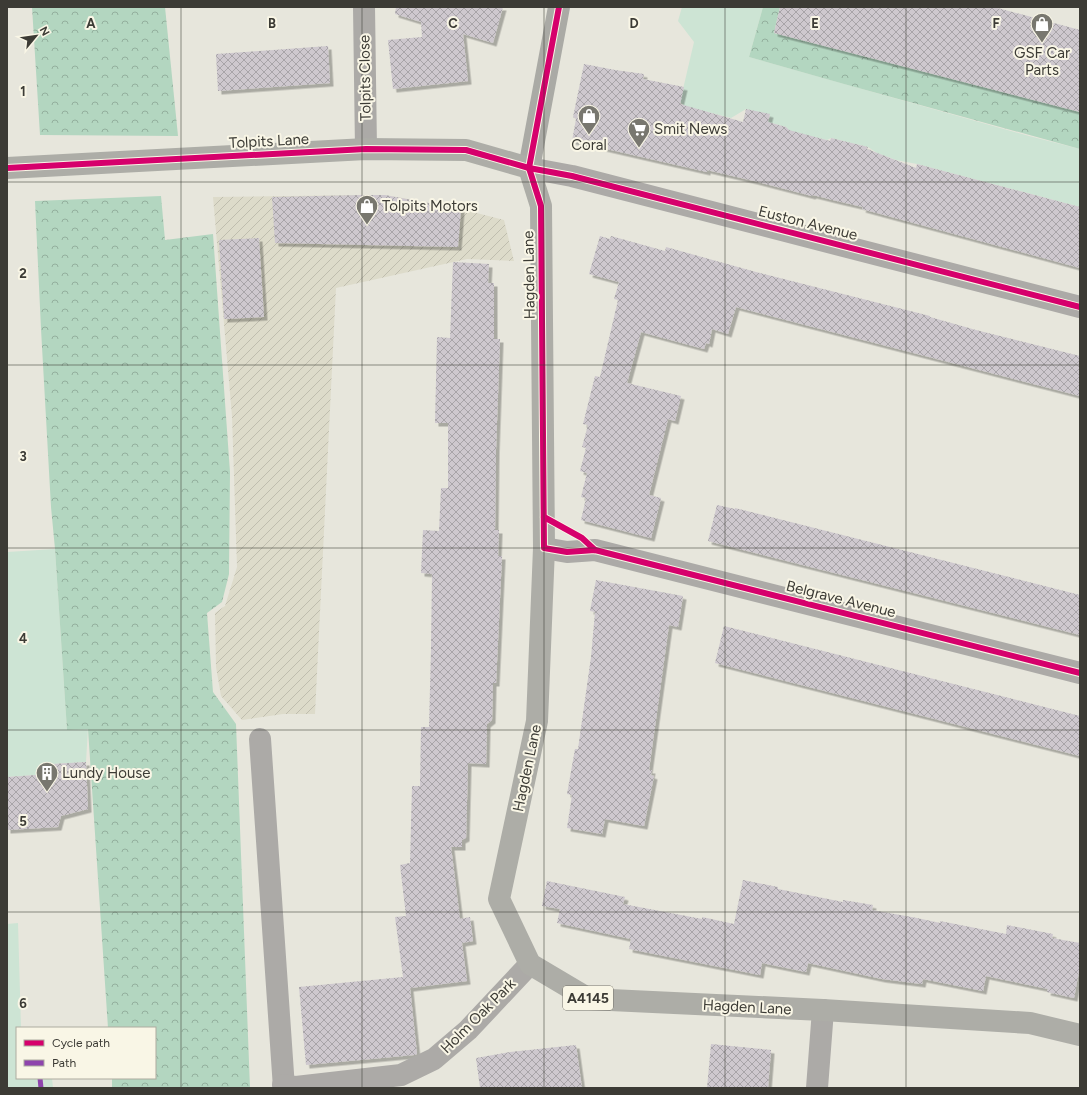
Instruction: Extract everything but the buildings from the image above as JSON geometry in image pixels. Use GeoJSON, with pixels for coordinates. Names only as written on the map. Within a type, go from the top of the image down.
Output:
{"type":"FeatureCollection","features":[{"type":"Feature","properties":{"kind":"main road","name":"Tolpits Lane"},"geometry":{"type":"LineString","coordinates":[[7,168],[30,168],[203,157],[366,149],[466,150],[529,168]]}},
{"type":"Feature","properties":{"kind":"main road","name":"Hagden Lane"},"geometry":{"type":"LineString","coordinates":[[529,168],[541,206],[544,548],[537,721],[499,899],[530,964],[589,999],[823,1010],[1030,1023],[1080,1035]]}},
{"type":"Feature","properties":{"kind":"street","name":"Tolpits Close"},"geometry":{"type":"LineString","coordinates":[[364,7],[366,149]]}},
{"type":"Feature","properties":{"kind":"street","name":"Hagden Lane"},"geometry":{"type":"LineString","coordinates":[[529,168],[560,7]]}},
{"type":"Feature","properties":{"kind":"street","name":"Euston Avenue"},"geometry":{"type":"LineString","coordinates":[[529,168],[572,176],[1080,307]]}},
{"type":"Feature","properties":{"kind":"street","name":"Belgrave Avenue"},"geometry":{"type":"LineString","coordinates":[[544,548],[567,552],[595,550],[1080,673]]}},
{"type":"Feature","properties":{"kind":"street"},"geometry":{"type":"LineString","coordinates":[[260,739],[283,1086]]}},
{"type":"Feature","properties":{"kind":"street","name":"Holm Oak Park"},"geometry":{"type":"LineString","coordinates":[[283,1086],[296,1087],[401,1075],[434,1059],[468,1030],[530,964]]}},
{"type":"Feature","properties":{"kind":"street"},"geometry":{"type":"LineString","coordinates":[[817,1088],[823,1010]]}},
{"type":"Feature","properties":{"kind":"shaded area"},"geometry":{"type":"Polygon","coordinates":[[[363,195],[397,197],[461,209],[504,220],[514,261],[467,259],[336,288],[315,714],[283,714],[242,720],[221,696],[216,667],[215,613],[225,606],[237,567],[232,416],[213,197],[363,195]]]}},
{"type":"Feature","properties":{"kind":"green space"},"geometry":{"type":"Polygon","coordinates":[[[32,7],[165,7],[178,136],[40,135],[32,7]]]}},
{"type":"Feature","properties":{"kind":"green space"},"geometry":{"type":"Polygon","coordinates":[[[682,7],[763,7],[749,57],[1080,149],[1080,207],[917,164],[896,160],[877,153],[868,147],[831,138],[827,140],[789,131],[786,127],[768,122],[770,115],[746,109],[731,118],[700,110],[688,109],[680,102],[694,42],[678,21],[682,7]]]}},
{"type":"Feature","properties":{"kind":"green space"},"geometry":{"type":"Polygon","coordinates":[[[763,7],[780,7],[774,33],[1080,112],[1080,149],[749,57],[763,7]]]}},
{"type":"Feature","properties":{"kind":"green space"},"geometry":{"type":"Polygon","coordinates":[[[161,196],[165,240],[213,234],[230,472],[229,574],[222,602],[207,613],[213,692],[236,724],[250,1088],[112,1088],[112,1079],[156,1079],[156,1027],[108,1027],[88,729],[67,730],[51,507],[35,201],[161,196]]]}},
{"type":"Feature","properties":{"kind":"green space"},"geometry":{"type":"Polygon","coordinates":[[[55,549],[67,730],[88,728],[86,762],[52,764],[50,774],[7,777],[7,552],[55,549]]]}},
{"type":"Feature","properties":{"kind":"green space"},"geometry":{"type":"Polygon","coordinates":[[[18,923],[21,1027],[16,1027],[16,1079],[52,1079],[53,1088],[7,1088],[7,924],[18,923]]]}},
{"type":"Feature","properties":{"kind":"marked path"},"geometry":{"type":"LineString","coordinates":[[40,1079],[41,1088]]}},
{"type":"Feature","properties":{"kind":"cycle path"},"geometry":{"type":"LineString","coordinates":[[559,7],[529,168],[541,206],[544,548],[567,552],[595,550],[1080,673]]}},
{"type":"Feature","properties":{"kind":"cycle path"},"geometry":{"type":"LineString","coordinates":[[7,168],[366,149],[466,150],[529,168],[572,176],[1080,307]]}},
{"type":"Feature","properties":{"kind":"cycle path"},"geometry":{"type":"LineString","coordinates":[[544,517],[582,538],[595,550]]}},
{"type":"Feature","properties":{"kind":"place","name":"GSF Car Parts"},"geometry":{"type":"Point","coordinates":[1042,44]}},
{"type":"Feature","properties":{"kind":"place","name":"Coral"},"geometry":{"type":"Point","coordinates":[589,136]}},
{"type":"Feature","properties":{"kind":"place","name":"Smit News"},"geometry":{"type":"Point","coordinates":[639,148]}},
{"type":"Feature","properties":{"kind":"place","name":"Tolpits Motors"},"geometry":{"type":"Point","coordinates":[367,226]}},
{"type":"Feature","properties":{"kind":"place","name":"Lundy House"},"geometry":{"type":"Point","coordinates":[47,792]}}]}
